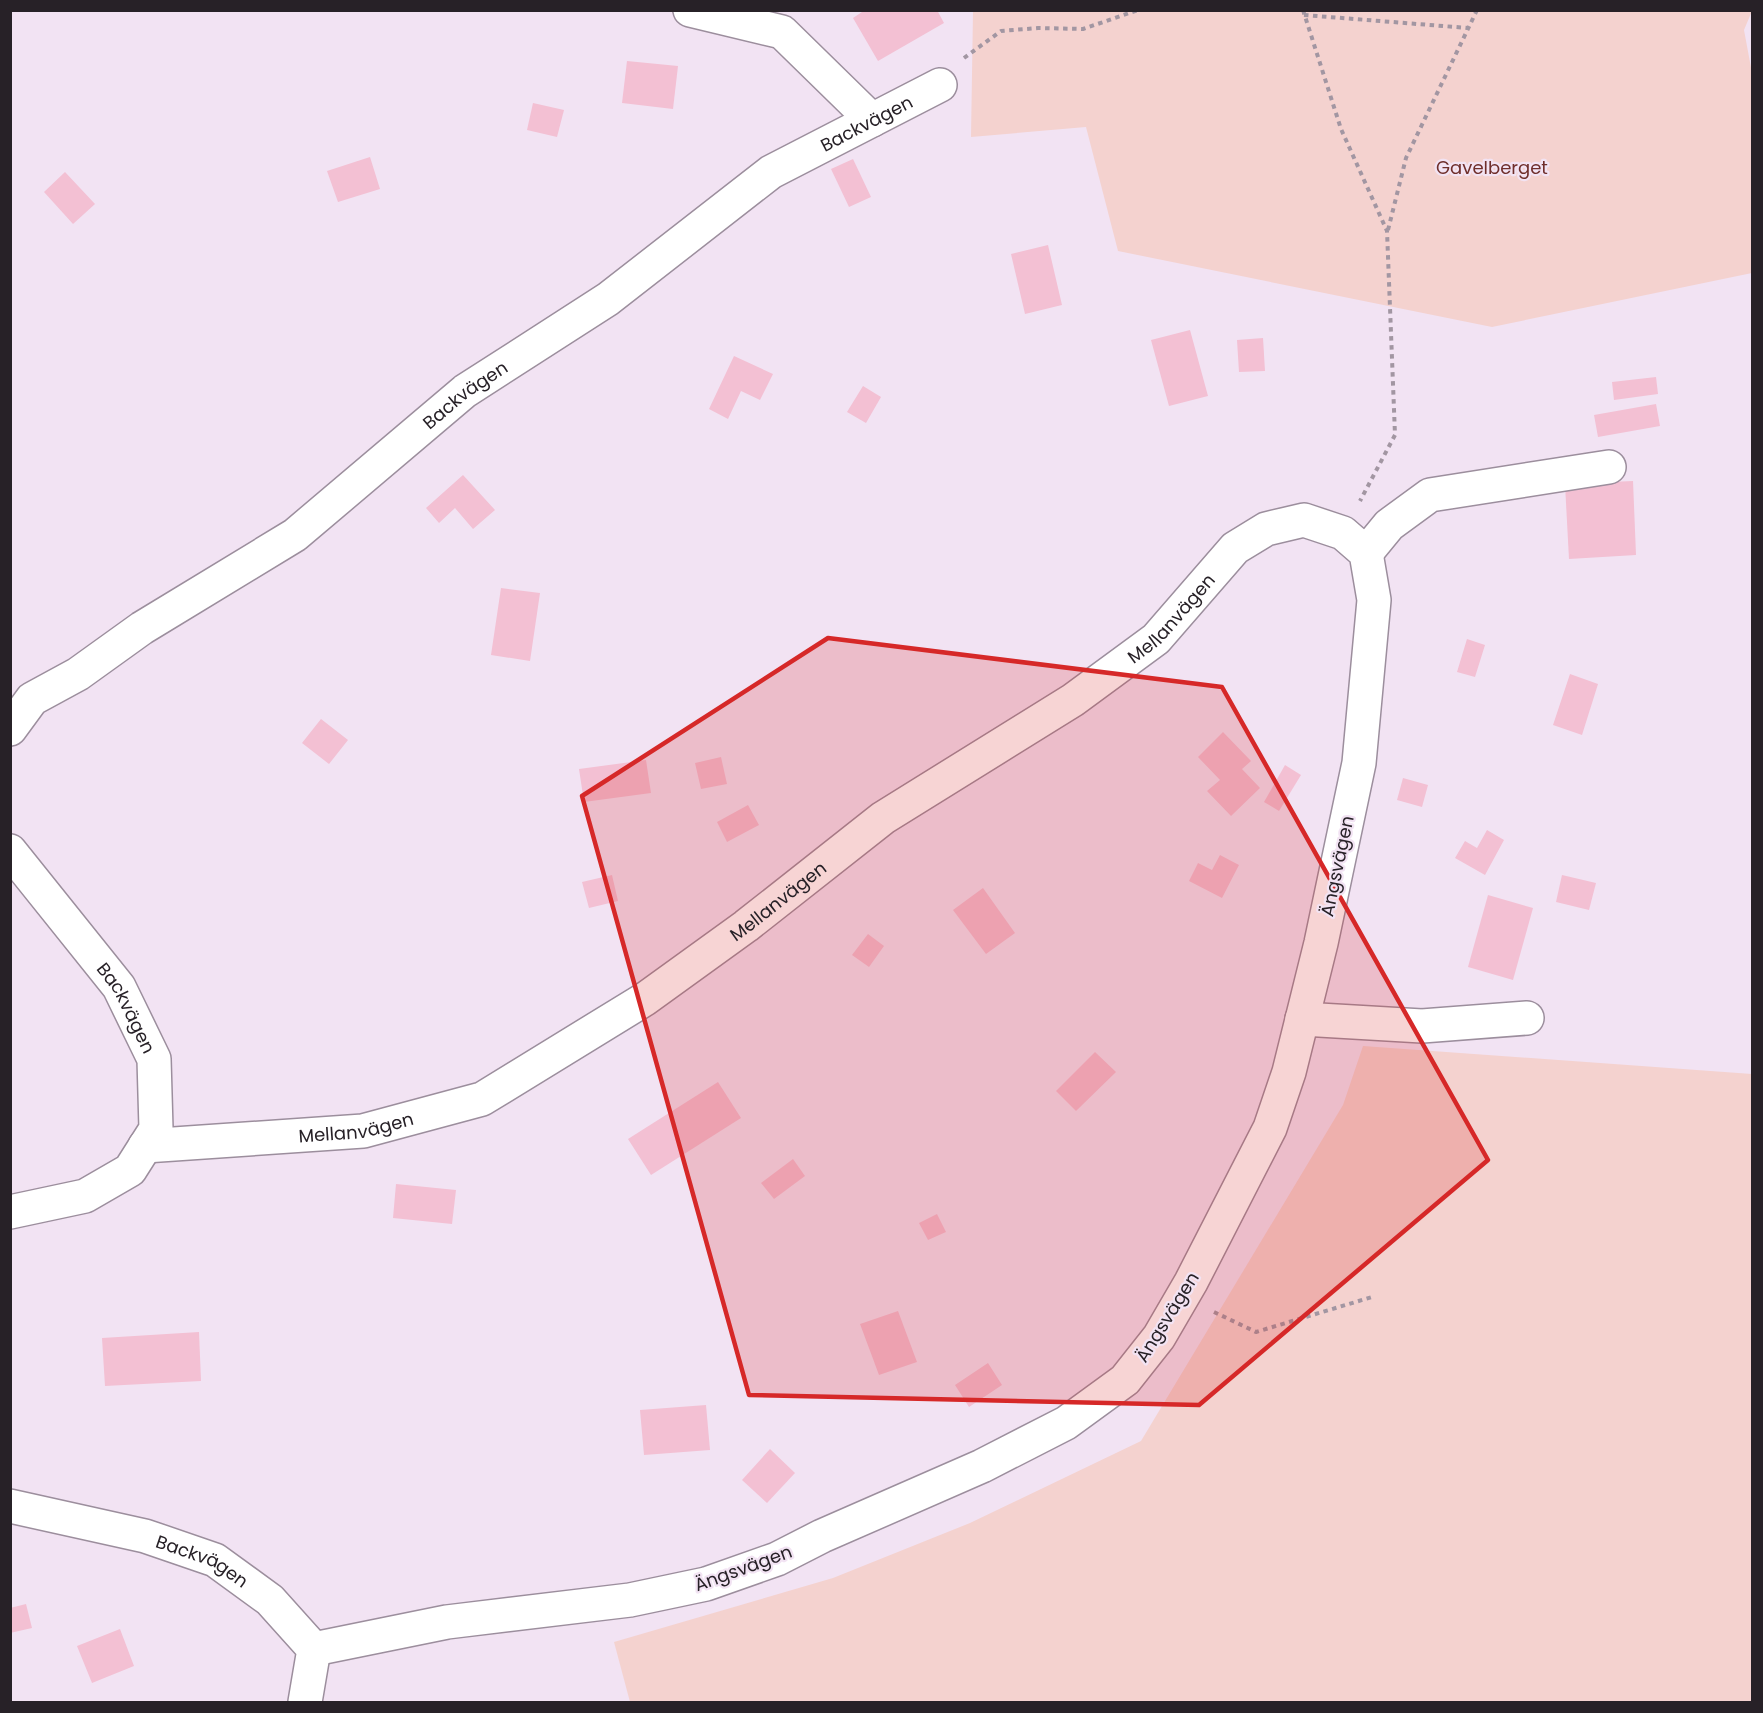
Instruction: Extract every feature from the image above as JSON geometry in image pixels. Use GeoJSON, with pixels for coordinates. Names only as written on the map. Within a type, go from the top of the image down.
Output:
{"type":"FeatureCollection","features":[{"type":"Feature","properties":{"kind":"street"},"geometry":{"type":"LineString","coordinates":[[690,10],[782,32],[872,120]]}},
{"type":"Feature","properties":{"kind":"street","name":"Backvägen"},"geometry":{"type":"LineString","coordinates":[[10,729],[32,699],[78,674],[142,628],[295,535],[465,391],[608,299],[771,172],[872,120],[950,73]]}},
{"type":"Feature","properties":{"kind":"street"},"geometry":{"type":"LineString","coordinates":[[1355,543],[1389,525],[1431,495],[1609,466]]}},
{"type":"Feature","properties":{"kind":"street","name":"Mellanvägen"},"geometry":{"type":"LineString","coordinates":[[145,1146],[363,1131],[482,1099],[645,999],[747,926],[883,818],[1073,700],[1156,639],[1235,548],[1266,530],[1304,520],[1355,543]]}},
{"type":"Feature","properties":{"kind":"street","name":"Ängsvägen"},"geometry":{"type":"LineString","coordinates":[[314,1649],[447,1622],[630,1600],[706,1584],[777,1559],[822,1536],[982,1466],[1066,1423],[1125,1380],[1159,1337],[1182,1296],[1270,1128],[1289,1072],[1359,763],[1374,600],[1355,543]]}},
{"type":"Feature","properties":{"kind":"street","name":"Backvägen"},"geometry":{"type":"LineString","coordinates":[[10,851],[119,987],[154,1059],[156,1129],[130,1170],[85,1196],[10,1212]]}},
{"type":"Feature","properties":{"kind":"street"},"geometry":{"type":"LineString","coordinates":[[1302,1019],[1422,1026],[1527,1018]]}},
{"type":"Feature","properties":{"kind":"street","name":"Backvägen"},"geometry":{"type":"LineString","coordinates":[[10,1506],[145,1536],[215,1560],[270,1600],[314,1649]]}},
{"type":"Feature","properties":{"kind":"street"},"geometry":{"type":"LineString","coordinates":[[305,1702],[314,1649]]}},
{"type":"Feature","properties":{"kind":"path"},"geometry":{"type":"LineString","coordinates":[[950,73],[1002,31],[1083,28],[1138,10]]}},
{"type":"Feature","properties":{"kind":"path"},"geometry":{"type":"LineString","coordinates":[[1355,543],[1395,435],[1388,231],[1406,158],[1477,10]]}},
{"type":"Feature","properties":{"kind":"path"},"geometry":{"type":"LineString","coordinates":[[1388,231],[1341,129],[1303,13],[1468,28]]}},
{"type":"Feature","properties":{"kind":"path"},"geometry":{"type":"LineString","coordinates":[[1182,1296],[1256,1332],[1372,1297]]}},
{"type":"Feature","properties":{"kind":"highlighted area"},"geometry":{"type":"Polygon","coordinates":[[[828,638],[1222,687],[1488,1160],[1199,1405],[749,1395],[582,796],[828,638]]]}},
{"type":"Feature","properties":{"kind":"green space","name":"Gavelberget"},"geometry":{"type":"Polygon","coordinates":[[[973,11],[1752,11],[1744,30],[1752,73],[1752,273],[1492,327],[1118,251],[1086,127],[971,137],[973,11]]]}},
{"type":"Feature","properties":{"kind":"green space"},"geometry":{"type":"Polygon","coordinates":[[[1363,1046],[1752,1074],[1752,1702],[630,1702],[614,1642],[833,1578],[970,1523],[1141,1441],[1343,1105],[1363,1046]]]}},
{"type":"Feature","properties":{"kind":"building"},"geometry":{"type":"Polygon","coordinates":[[[865,10],[937,10],[944,23],[878,61],[853,18],[865,10]]]}},
{"type":"Feature","properties":{"kind":"building"},"geometry":{"type":"Polygon","coordinates":[[[627,61],[678,66],[673,109],[622,103],[627,61]]]}},
{"type":"Feature","properties":{"kind":"building"},"geometry":{"type":"Polygon","coordinates":[[[533,103],[564,110],[557,137],[527,130],[533,103]]]}},
{"type":"Feature","properties":{"kind":"building"},"geometry":{"type":"Polygon","coordinates":[[[370,157],[380,189],[338,202],[327,171],[370,157]]]}},
{"type":"Feature","properties":{"kind":"building"},"geometry":{"type":"Polygon","coordinates":[[[853,159],[871,197],[849,207],[831,169],[853,159]]]}},
{"type":"Feature","properties":{"kind":"building"},"geometry":{"type":"Polygon","coordinates":[[[65,172],[95,204],[73,224],[44,192],[65,172]]]}},
{"type":"Feature","properties":{"kind":"building"},"geometry":{"type":"Polygon","coordinates":[[[1048,245],[1062,305],[1025,314],[1011,254],[1048,245]]]}},
{"type":"Feature","properties":{"kind":"building"},"geometry":{"type":"Polygon","coordinates":[[[1190,330],[1208,396],[1169,406],[1151,340],[1190,330]]]}},
{"type":"Feature","properties":{"kind":"building"},"geometry":{"type":"Polygon","coordinates":[[[1263,338],[1265,371],[1239,372],[1237,340],[1263,338]]]}},
{"type":"Feature","properties":{"kind":"building"},"geometry":{"type":"Polygon","coordinates":[[[734,356],[773,374],[760,400],[741,391],[728,419],[709,409],[734,356]]]}},
{"type":"Feature","properties":{"kind":"building"},"geometry":{"type":"Polygon","coordinates":[[[1656,377],[1658,394],[1614,400],[1612,382],[1656,377]]]}},
{"type":"Feature","properties":{"kind":"building"},"geometry":{"type":"Polygon","coordinates":[[[863,386],[881,397],[866,423],[847,412],[863,386]]]}},
{"type":"Feature","properties":{"kind":"building"},"geometry":{"type":"Polygon","coordinates":[[[1656,404],[1660,426],[1598,437],[1594,415],[1656,404]]]}},
{"type":"Feature","properties":{"kind":"building"},"geometry":{"type":"Polygon","coordinates":[[[463,475],[495,510],[473,529],[455,508],[439,523],[426,508],[463,475]]]}},
{"type":"Feature","properties":{"kind":"building"},"geometry":{"type":"Polygon","coordinates":[[[1633,481],[1636,555],[1569,559],[1565,484],[1633,481]]]}},
{"type":"Feature","properties":{"kind":"building"},"geometry":{"type":"Polygon","coordinates":[[[501,588],[540,593],[530,661],[491,655],[501,588]]]}},
{"type":"Feature","properties":{"kind":"building"},"geometry":{"type":"Polygon","coordinates":[[[1467,639],[1485,645],[1475,677],[1457,672],[1467,639]]]}},
{"type":"Feature","properties":{"kind":"building"},"geometry":{"type":"Polygon","coordinates":[[[1570,674],[1598,684],[1582,735],[1553,725],[1570,674]]]}},
{"type":"Feature","properties":{"kind":"building"},"geometry":{"type":"Polygon","coordinates":[[[321,719],[348,740],[329,764],[302,743],[321,719]]]}},
{"type":"Feature","properties":{"kind":"building"},"geometry":{"type":"Polygon","coordinates":[[[1223,732],[1251,761],[1242,769],[1260,788],[1231,816],[1207,791],[1220,780],[1198,757],[1223,732]]]}},
{"type":"Feature","properties":{"kind":"building"},"geometry":{"type":"Polygon","coordinates":[[[721,757],[727,784],[701,789],[695,763],[721,757]]]}},
{"type":"Feature","properties":{"kind":"building"},"geometry":{"type":"Polygon","coordinates":[[[646,760],[651,793],[584,802],[579,769],[646,760]]]}},
{"type":"Feature","properties":{"kind":"building"},"geometry":{"type":"Polygon","coordinates":[[[1285,765],[1301,775],[1279,811],[1264,802],[1285,765]]]}},
{"type":"Feature","properties":{"kind":"building"},"geometry":{"type":"Polygon","coordinates":[[[1403,778],[1428,785],[1422,807],[1397,800],[1403,778]]]}},
{"type":"Feature","properties":{"kind":"building"},"geometry":{"type":"Polygon","coordinates":[[[748,805],[759,825],[727,842],[717,822],[748,805]]]}},
{"type":"Feature","properties":{"kind":"building"},"geometry":{"type":"Polygon","coordinates":[[[1487,830],[1504,840],[1485,875],[1455,858],[1465,841],[1477,848],[1487,830]]]}},
{"type":"Feature","properties":{"kind":"building"},"geometry":{"type":"Polygon","coordinates":[[[1220,855],[1239,865],[1222,898],[1189,881],[1198,863],[1212,870],[1220,855]]]}},
{"type":"Feature","properties":{"kind":"building"},"geometry":{"type":"Polygon","coordinates":[[[612,875],[618,901],[589,908],[582,882],[612,875]]]}},
{"type":"Feature","properties":{"kind":"building"},"geometry":{"type":"Polygon","coordinates":[[[1562,875],[1596,883],[1589,910],[1556,902],[1562,875]]]}},
{"type":"Feature","properties":{"kind":"building"},"geometry":{"type":"Polygon","coordinates":[[[983,888],[1015,933],[986,954],[953,910],[983,888]]]}},
{"type":"Feature","properties":{"kind":"building"},"geometry":{"type":"Polygon","coordinates":[[[1488,895],[1533,908],[1513,980],[1468,967],[1488,895]]]}},
{"type":"Feature","properties":{"kind":"building"},"geometry":{"type":"Polygon","coordinates":[[[868,934],[884,946],[869,967],[852,955],[868,934]]]}},
{"type":"Feature","properties":{"kind":"building"},"geometry":{"type":"Polygon","coordinates":[[[1095,1052],[1116,1072],[1076,1111],[1056,1091],[1095,1052]]]}},
{"type":"Feature","properties":{"kind":"building"},"geometry":{"type":"Polygon","coordinates":[[[718,1082],[741,1118],[651,1175],[628,1139],[718,1082]]]}},
{"type":"Feature","properties":{"kind":"building"},"geometry":{"type":"Polygon","coordinates":[[[793,1159],[805,1176],[774,1199],[761,1183],[793,1159]]]}},
{"type":"Feature","properties":{"kind":"building"},"geometry":{"type":"Polygon","coordinates":[[[396,1184],[456,1190],[452,1224],[393,1218],[396,1184]]]}},
{"type":"Feature","properties":{"kind":"building"},"geometry":{"type":"Polygon","coordinates":[[[937,1214],[946,1232],[928,1240],[919,1223],[937,1214]]]}},
{"type":"Feature","properties":{"kind":"building"},"geometry":{"type":"Polygon","coordinates":[[[898,1311],[917,1362],[879,1375],[860,1324],[898,1311]]]}},
{"type":"Feature","properties":{"kind":"building"},"geometry":{"type":"Polygon","coordinates":[[[199,1332],[201,1381],[105,1386],[102,1338],[199,1332]]]}},
{"type":"Feature","properties":{"kind":"building"},"geometry":{"type":"Polygon","coordinates":[[[988,1363],[1002,1385],[969,1407],[955,1385],[988,1363]]]}},
{"type":"Feature","properties":{"kind":"building"},"geometry":{"type":"Polygon","coordinates":[[[706,1405],[710,1450],[644,1455],[640,1410],[706,1405]]]}},
{"type":"Feature","properties":{"kind":"building"},"geometry":{"type":"Polygon","coordinates":[[[770,1449],[795,1473],[767,1503],[742,1480],[770,1449]]]}},
{"type":"Feature","properties":{"kind":"building"},"geometry":{"type":"Polygon","coordinates":[[[26,1604],[32,1628],[10,1633],[10,1608],[26,1604]]]}},
{"type":"Feature","properties":{"kind":"building"},"geometry":{"type":"Polygon","coordinates":[[[120,1629],[134,1666],[92,1683],[77,1646],[120,1629]]]}}]}
